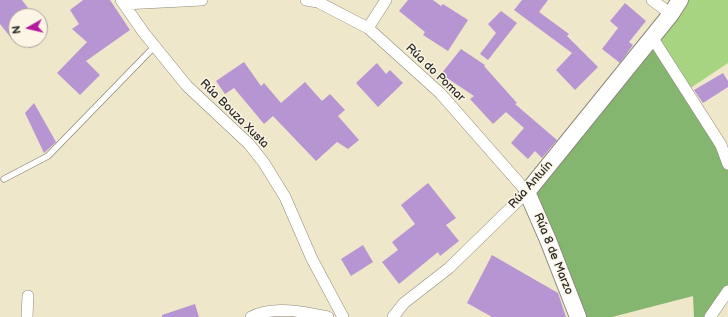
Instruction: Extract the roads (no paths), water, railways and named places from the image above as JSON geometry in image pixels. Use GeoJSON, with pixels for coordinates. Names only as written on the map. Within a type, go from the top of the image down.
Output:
{"type":"FeatureCollection","features":[{"type":"Feature","properties":{"kind":"street"},"geometry":{"type":"LineString","coordinates":[[122,2],[202,0]]}},
{"type":"Feature","properties":{"kind":"street","name":"Rúa do Pomar"},"geometry":{"type":"LineString","coordinates":[[306,0],[318,2],[368,28],[440,93],[527,192]]}},
{"type":"Feature","properties":{"kind":"street"},"geometry":{"type":"LineString","coordinates":[[368,28],[386,0]]}},
{"type":"Feature","properties":{"kind":"street"},"geometry":{"type":"LineString","coordinates":[[652,0],[671,14]]}},
{"type":"Feature","properties":{"kind":"street","name":"Rúa Antuín"},"geometry":{"type":"LineString","coordinates":[[393,317],[404,303],[449,268],[527,192],[671,14],[680,0]]}},
{"type":"Feature","properties":{"kind":"street","name":"Rúa Bouza Xusta"},"geometry":{"type":"LineString","coordinates":[[122,2],[187,86],[249,144],[264,164],[285,197],[312,259],[343,317]]}},
{"type":"Feature","properties":{"kind":"street"},"geometry":{"type":"LineString","coordinates":[[652,37],[721,145],[728,164]]}},
{"type":"Feature","properties":{"kind":"street","name":"Rúa 8 de Marzo"},"geometry":{"type":"LineString","coordinates":[[527,192],[548,240],[578,317]]}},
{"type":"Feature","properties":{"kind":"street"},"geometry":{"type":"LineString","coordinates":[[710,317],[728,291]]}},
{"type":"Feature","properties":{"kind":"street"},"geometry":{"type":"LineString","coordinates":[[27,317],[28,296]]}},
{"type":"Feature","properties":{"kind":"street"},"geometry":{"type":"LineString","coordinates":[[251,317],[260,312],[276,314],[306,312],[328,317]]}},
{"type":"Feature","properties":{"kind":"lane"},"geometry":{"type":"LineString","coordinates":[[4,179],[48,156],[155,46]]}}]}
